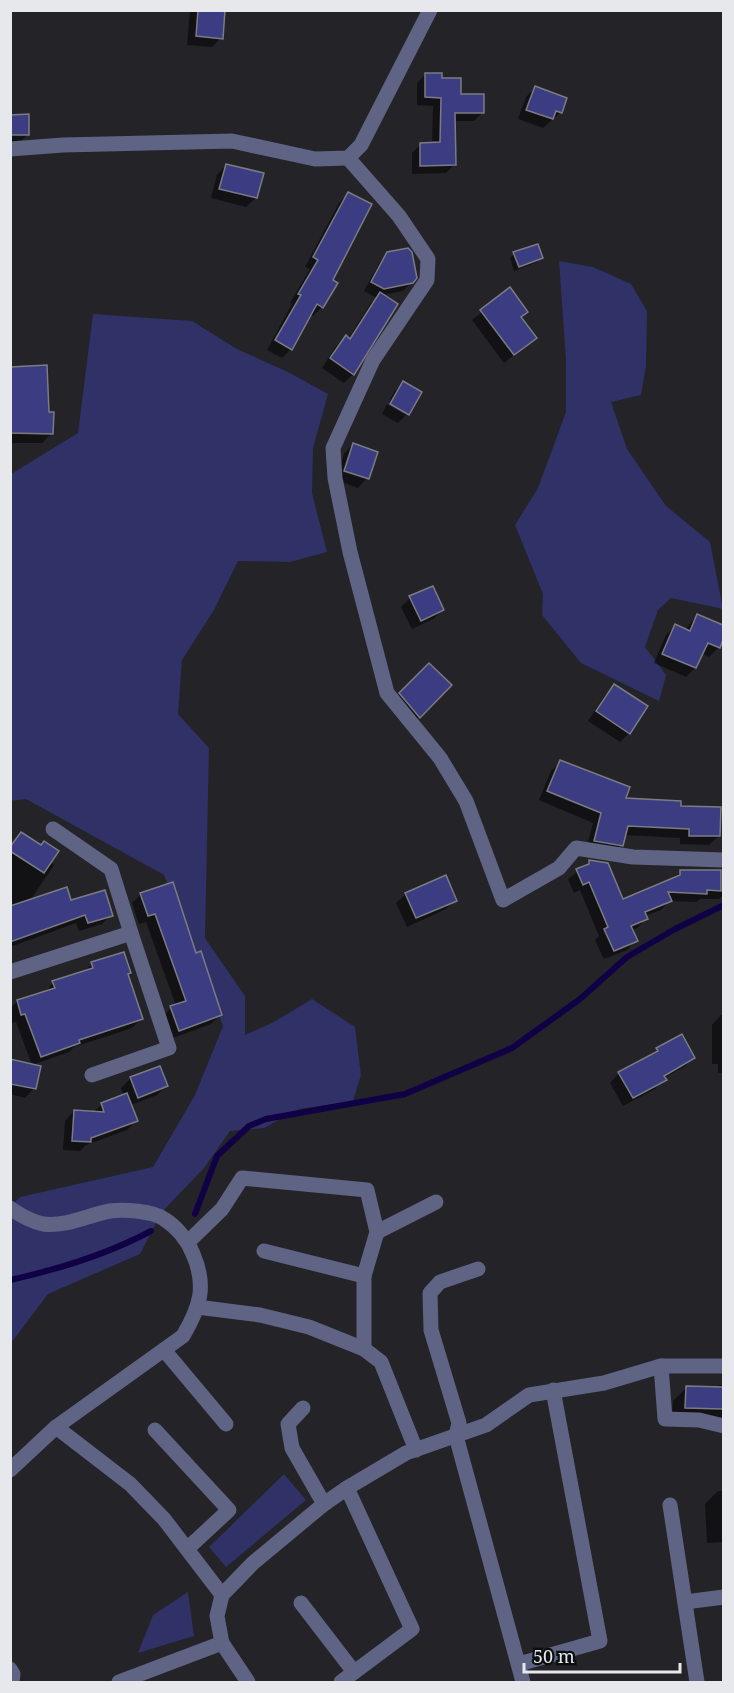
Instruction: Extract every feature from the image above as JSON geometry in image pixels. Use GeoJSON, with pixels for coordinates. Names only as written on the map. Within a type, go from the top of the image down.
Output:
{"type":"FeatureCollection","features":[{"type":"Feature","properties":{"kind":"street"},"geometry":{"type":"LineString","coordinates":[[10,149],[63,145],[232,141],[315,159],[348,158],[361,145],[430,10]]}},
{"type":"Feature","properties":{"kind":"street"},"geometry":{"type":"LineString","coordinates":[[348,158],[399,216],[428,260],[427,280],[373,360],[333,448],[335,478],[350,552],[387,693],[440,758],[466,801],[503,900],[559,868],[576,848],[633,857],[723,860]]}},
{"type":"Feature","properties":{"kind":"street"},"geometry":{"type":"LineString","coordinates":[[53,829],[111,869],[169,1048],[92,1075]]}},
{"type":"Feature","properties":{"kind":"street"},"geometry":{"type":"LineString","coordinates":[[10,972],[131,933]]}},
{"type":"Feature","properties":{"kind":"street"},"geometry":{"type":"LineString","coordinates":[[188,1242],[222,1209],[242,1178],[367,1190],[376,1232],[364,1276],[364,1349]]}},
{"type":"Feature","properties":{"kind":"street"},"geometry":{"type":"LineString","coordinates":[[376,1232],[436,1202]]}},
{"type":"Feature","properties":{"kind":"street"},"geometry":{"type":"LineString","coordinates":[[10,1208],[25,1219],[45,1224],[66,1223],[112,1211],[136,1211],[164,1218],[188,1242],[200,1270],[202,1294],[193,1319],[183,1336],[56,1427],[10,1470]]}},
{"type":"Feature","properties":{"kind":"street"},"geometry":{"type":"LineString","coordinates":[[264,1251],[364,1276]]}},
{"type":"Feature","properties":{"kind":"street"},"geometry":{"type":"LineString","coordinates":[[478,1269],[440,1282],[430,1293],[431,1330],[459,1423],[456,1436],[523,1683]]}},
{"type":"Feature","properties":{"kind":"street"},"geometry":{"type":"LineString","coordinates":[[197,1307],[260,1315],[309,1327],[364,1349],[381,1362],[416,1450]]}},
{"type":"Feature","properties":{"kind":"street"},"geometry":{"type":"LineString","coordinates":[[164,1350],[226,1424]]}},
{"type":"Feature","properties":{"kind":"street"},"geometry":{"type":"LineString","coordinates":[[248,1683],[222,1643],[217,1616],[222,1595],[253,1563],[324,1504],[347,1488],[406,1453],[486,1425],[529,1395],[604,1383],[661,1366],[723,1366]]}},
{"type":"Feature","properties":{"kind":"street"},"geometry":{"type":"LineString","coordinates":[[661,1366],[665,1419],[699,1420],[723,1426]]}},
{"type":"Feature","properties":{"kind":"street"},"geometry":{"type":"LineString","coordinates":[[519,1664],[600,1641],[553,1390]]}},
{"type":"Feature","properties":{"kind":"street"},"geometry":{"type":"LineString","coordinates":[[303,1408],[288,1424],[292,1448],[324,1504]]}},
{"type":"Feature","properties":{"kind":"street"},"geometry":{"type":"LineString","coordinates":[[56,1427],[130,1484],[164,1518],[222,1595]]}},
{"type":"Feature","properties":{"kind":"street"},"geometry":{"type":"LineString","coordinates":[[155,1430],[229,1510],[187,1549]]}},
{"type":"Feature","properties":{"kind":"street"},"geometry":{"type":"LineString","coordinates":[[340,1683],[412,1629],[347,1488]]}},
{"type":"Feature","properties":{"kind":"street"},"geometry":{"type":"LineString","coordinates":[[670,1505],[697,1683]]}},
{"type":"Feature","properties":{"kind":"street"},"geometry":{"type":"LineString","coordinates":[[685,1602],[723,1597]]}},
{"type":"Feature","properties":{"kind":"street"},"geometry":{"type":"LineString","coordinates":[[301,1603],[354,1672]]}},
{"type":"Feature","properties":{"kind":"street"},"geometry":{"type":"LineString","coordinates":[[119,1683],[222,1643]]}},
{"type":"Feature","properties":{"kind":"street"},"geometry":{"type":"LineString","coordinates":[[10,1669],[13,1674],[12,1683]]}},
{"type":"Feature","properties":{"kind":"shaded area"},"geometry":{"type":"Polygon","coordinates":[[[559,261],[593,267],[631,284],[647,311],[646,366],[641,395],[611,402],[627,449],[666,506],[710,542],[723,609],[671,598],[658,610],[645,647],[666,675],[659,701],[581,663],[542,615],[543,594],[515,525],[538,488],[566,412],[566,360],[559,261]]]}},
{"type":"Feature","properties":{"kind":"shaded area"},"geometry":{"type":"Polygon","coordinates":[[[93,314],[192,321],[237,349],[288,372],[328,394],[313,448],[312,493],[327,552],[290,562],[238,561],[214,610],[182,660],[178,714],[209,748],[205,938],[245,996],[245,1035],[274,1022],[312,999],[355,1027],[361,1075],[353,1101],[299,1109],[264,1128],[230,1131],[204,1168],[161,1213],[140,1254],[48,1294],[11,1343],[11,1206],[20,1197],[153,1167],[195,1095],[223,1026],[164,875],[26,799],[10,801],[11,474],[78,433],[93,314]]]}},
{"type":"Feature","properties":{"kind":"shaded area"},"geometry":{"type":"Polygon","coordinates":[[[284,1474],[306,1500],[226,1567],[209,1547],[284,1474]]]}},
{"type":"Feature","properties":{"kind":"shaded area"},"geometry":{"type":"Polygon","coordinates":[[[188,1592],[194,1636],[138,1653],[153,1615],[188,1592]]]}},
{"type":"Feature","properties":{"kind":"building"},"geometry":{"type":"Polygon","coordinates":[[[198,10],[225,10],[223,39],[196,36],[198,10]]]}},
{"type":"Feature","properties":{"kind":"building"},"geometry":{"type":"Polygon","coordinates":[[[425,73],[442,73],[442,78],[461,78],[461,94],[484,94],[484,113],[455,113],[456,165],[420,166],[420,143],[440,142],[441,98],[425,97],[425,73]]]}},
{"type":"Feature","properties":{"kind":"building"},"geometry":{"type":"Polygon","coordinates":[[[535,86],[567,98],[562,113],[556,111],[553,119],[526,110],[535,86]]]}},
{"type":"Feature","properties":{"kind":"building"},"geometry":{"type":"Polygon","coordinates":[[[29,114],[29,135],[10,135],[10,115],[29,114]]]}},
{"type":"Feature","properties":{"kind":"building"},"geometry":{"type":"Polygon","coordinates":[[[226,164],[264,173],[257,198],[219,189],[226,164]]]}},
{"type":"Feature","properties":{"kind":"building"},"geometry":{"type":"Polygon","coordinates":[[[348,192],[372,204],[333,280],[338,283],[323,308],[317,304],[292,350],[275,340],[301,295],[298,294],[318,260],[313,257],[348,192]]]}},
{"type":"Feature","properties":{"kind":"building"},"geometry":{"type":"Polygon","coordinates":[[[538,244],[543,258],[519,267],[513,252],[538,244]]]}},
{"type":"Feature","properties":{"kind":"building"},"geometry":{"type":"Polygon","coordinates":[[[408,248],[412,252],[417,278],[413,283],[384,289],[371,282],[387,252],[408,248]]]}},
{"type":"Feature","properties":{"kind":"building"},"geometry":{"type":"Polygon","coordinates":[[[510,287],[528,312],[521,317],[537,338],[514,355],[480,310],[510,287]]]}},
{"type":"Feature","properties":{"kind":"building"},"geometry":{"type":"Polygon","coordinates":[[[380,292],[398,304],[354,375],[330,358],[346,335],[350,339],[380,292]]]}},
{"type":"Feature","properties":{"kind":"building"},"geometry":{"type":"Polygon","coordinates":[[[47,365],[49,412],[54,412],[53,434],[10,433],[10,367],[47,365]]]}},
{"type":"Feature","properties":{"kind":"building"},"geometry":{"type":"Polygon","coordinates":[[[403,381],[422,392],[409,415],[390,404],[403,381]]]}},
{"type":"Feature","properties":{"kind":"building"},"geometry":{"type":"Polygon","coordinates":[[[353,443],[378,452],[369,479],[344,471],[353,443]]]}},
{"type":"Feature","properties":{"kind":"building"},"geometry":{"type":"Polygon","coordinates":[[[433,586],[444,610],[421,621],[409,596],[433,586]]]}},
{"type":"Feature","properties":{"kind":"building"},"geometry":{"type":"Polygon","coordinates":[[[697,614],[723,625],[723,640],[720,648],[708,643],[696,668],[662,654],[675,624],[690,631],[697,614]]]}},
{"type":"Feature","properties":{"kind":"building"},"geometry":{"type":"Polygon","coordinates":[[[429,663],[452,685],[420,718],[399,693],[429,663]]]}},
{"type":"Feature","properties":{"kind":"building"},"geometry":{"type":"Polygon","coordinates":[[[614,684],[648,706],[630,734],[596,711],[614,684]]]}},
{"type":"Feature","properties":{"kind":"building"},"geometry":{"type":"Polygon","coordinates":[[[560,760],[630,787],[626,798],[681,801],[681,806],[721,807],[720,836],[689,836],[689,829],[628,826],[623,846],[594,841],[601,813],[547,791],[560,760]]]}},
{"type":"Feature","properties":{"kind":"building"},"geometry":{"type":"Polygon","coordinates":[[[21,832],[41,845],[44,841],[59,851],[44,873],[10,851],[10,847],[21,832]]]}},
{"type":"Feature","properties":{"kind":"building"},"geometry":{"type":"Polygon","coordinates":[[[589,860],[608,863],[623,899],[680,875],[680,870],[721,870],[721,891],[707,890],[707,894],[668,892],[672,901],[645,912],[648,919],[631,926],[638,941],[614,951],[604,929],[608,927],[589,882],[583,885],[576,869],[589,864],[589,860]]]}},
{"type":"Feature","properties":{"kind":"building"},"geometry":{"type":"Polygon","coordinates":[[[446,875],[457,901],[416,918],[405,893],[446,875]]]}},
{"type":"Feature","properties":{"kind":"building"},"geometry":{"type":"Polygon","coordinates":[[[173,882],[196,953],[201,951],[222,1015],[179,1031],[170,1006],[186,1001],[155,914],[148,916],[140,893],[173,882]]]}},
{"type":"Feature","properties":{"kind":"building"},"geometry":{"type":"Polygon","coordinates":[[[67,887],[71,900],[105,890],[113,916],[88,923],[85,915],[10,942],[10,906],[67,887]]]}},
{"type":"Feature","properties":{"kind":"building"},"geometry":{"type":"Polygon","coordinates":[[[124,952],[131,973],[128,974],[143,1019],[79,1040],[80,1043],[41,1057],[25,1014],[21,1015],[17,1000],[55,988],[52,981],[93,968],[91,962],[124,952]]]}},
{"type":"Feature","properties":{"kind":"building"},"geometry":{"type":"Polygon","coordinates":[[[682,1034],[695,1058],[664,1076],[667,1080],[633,1098],[618,1072],[658,1051],[656,1048],[682,1034]]]}},
{"type":"Feature","properties":{"kind":"building"},"geometry":{"type":"Polygon","coordinates":[[[10,1059],[41,1066],[36,1089],[10,1084],[10,1059]]]}},
{"type":"Feature","properties":{"kind":"building"},"geometry":{"type":"Polygon","coordinates":[[[160,1066],[168,1086],[138,1098],[130,1077],[160,1066]]]}},
{"type":"Feature","properties":{"kind":"building"},"geometry":{"type":"Polygon","coordinates":[[[127,1093],[138,1121],[91,1138],[91,1142],[72,1141],[74,1110],[104,1112],[101,1103],[127,1093]]]}},
{"type":"Feature","properties":{"kind":"building"},"geometry":{"type":"Polygon","coordinates":[[[686,1386],[723,1387],[723,1409],[685,1408],[686,1386]]]}},
{"type":"Feature","properties":{"kind":"waterway"},"geometry":{"type":"LineString","coordinates":[[195,1214],[217,1156],[249,1126],[266,1119],[405,1094],[512,1048],[580,999],[627,957],[675,929],[724,905]]}},
{"type":"Feature","properties":{"kind":"waterway"},"geometry":{"type":"LineString","coordinates":[[10,1280],[82,1260],[151,1231]]}}]}
